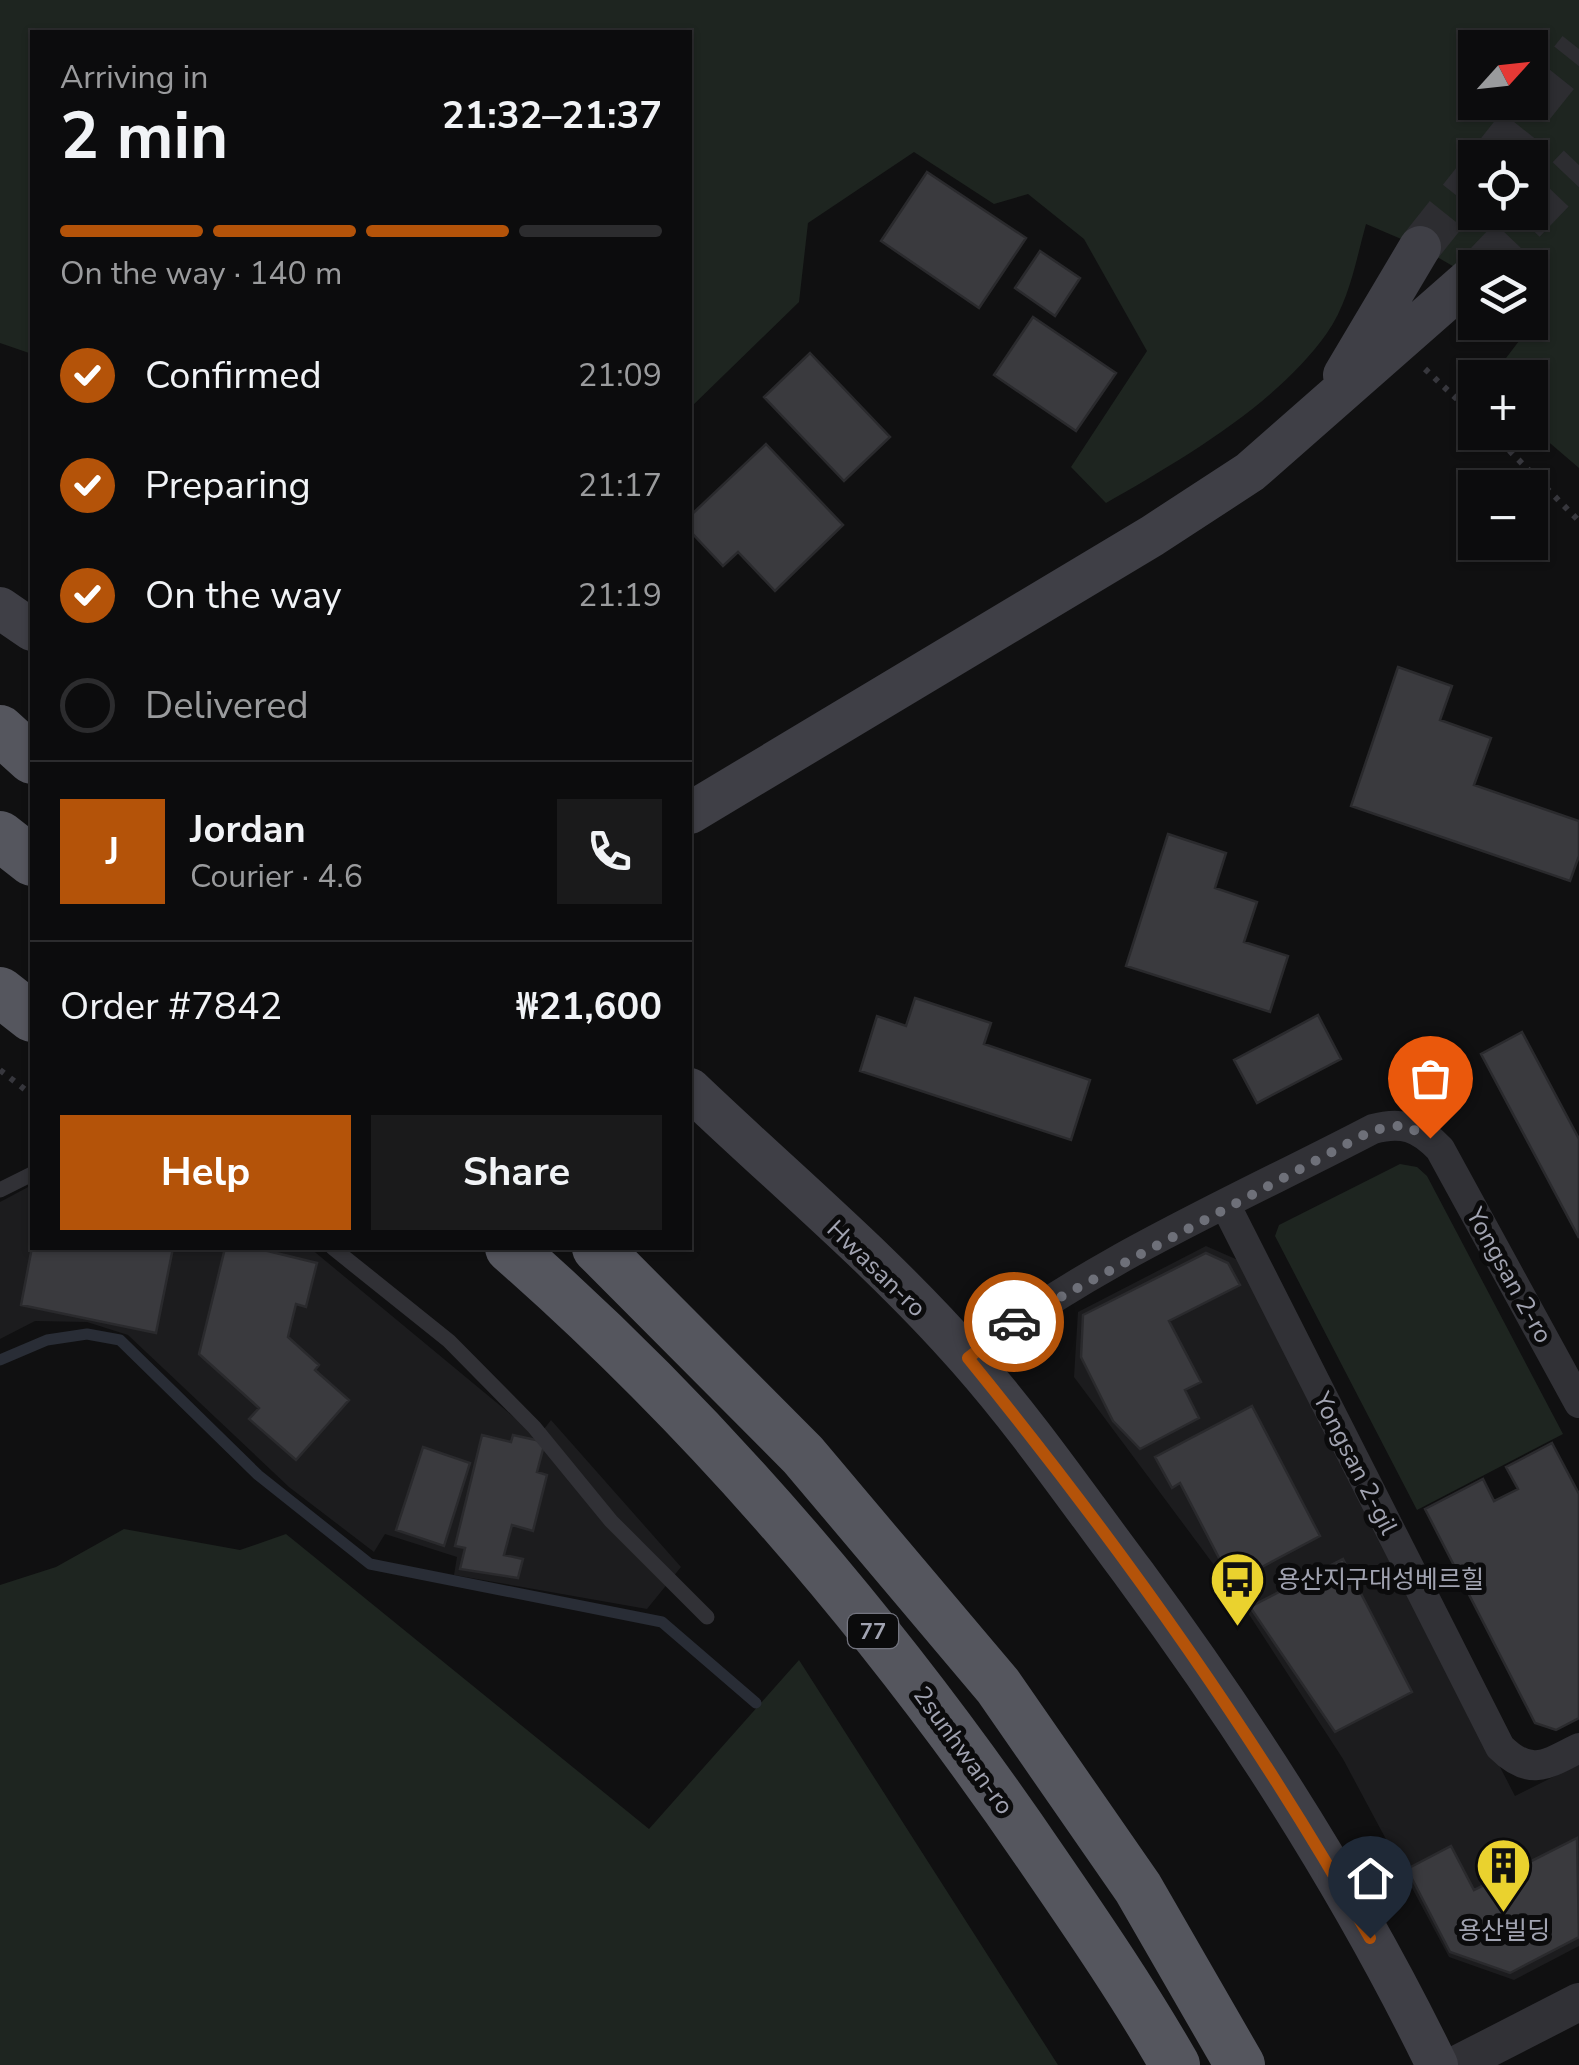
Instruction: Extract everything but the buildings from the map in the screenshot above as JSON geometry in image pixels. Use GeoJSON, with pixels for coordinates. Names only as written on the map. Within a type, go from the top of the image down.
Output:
{"type":"FeatureCollection","features":[{"type":"Feature","properties":{"kind":"highway"},"geometry":{"type":"LineString","coordinates":[[0,730],[30,757]]}},
{"type":"Feature","properties":{"kind":"highway"},"geometry":{"type":"LineString","coordinates":[[0,753],[30,776]]}},
{"type":"Feature","properties":{"kind":"highway"},"geometry":{"type":"LineString","coordinates":[[0,836],[30,858]]}},
{"type":"Feature","properties":{"kind":"highway"},"geometry":{"type":"LineString","coordinates":[[0,992],[30,1015]]}},
{"type":"Feature","properties":{"kind":"highway","name":"2sunhwan-ro"},"geometry":{"type":"LineString","coordinates":[[512,1250],[595,1322],[797,1536],[967,1748],[1137,1998],[1175,2065]]}},
{"type":"Feature","properties":{"kind":"highway","name":"77"},"geometry":{"type":"LineString","coordinates":[[599,1250],[803,1455],[998,1686],[1138,1888],[1240,2065]]}},
{"type":"Feature","properties":{"kind":"main road"},"geometry":{"type":"LineString","coordinates":[[1330,397],[1420,246]]}},
{"type":"Feature","properties":{"kind":"main road"},"geometry":{"type":"LineString","coordinates":[[692,812],[1152,536],[1250,472],[1330,397],[1396,346],[1458,290]]}},
{"type":"Feature","properties":{"kind":"main road"},"geometry":{"type":"LineString","coordinates":[[0,608],[30,629]]}},
{"type":"Feature","properties":{"kind":"main road","name":"Hwasan-ro"},"geometry":{"type":"LineString","coordinates":[[692,1091],[968,1358],[1056,1466],[1197,1658],[1313,1836],[1438,2065]]}},
{"type":"Feature","properties":{"kind":"street","name":"Yongsan 2-ro"},"geometry":{"type":"LineString","coordinates":[[968,1358],[1024,1314],[1390,1124],[1418,1129],[1440,1148],[1579,1403]]}},
{"type":"Feature","properties":{"kind":"street","name":"Yongsan 2-gil"},"geometry":{"type":"LineString","coordinates":[[1226,1206],[1500,1747],[1516,1763],[1534,1766],[1579,1748]]}},
{"type":"Feature","properties":{"kind":"street"},"geometry":{"type":"LineString","coordinates":[[1456,2065],[1579,2002]]}},
{"type":"Feature","properties":{"kind":"lane"},"geometry":{"type":"LineString","coordinates":[[0,1190],[30,1175]]}},
{"type":"Feature","properties":{"kind":"lane"},"geometry":{"type":"LineString","coordinates":[[335,1250],[450,1341],[534,1427],[612,1521],[707,1616]]}},
{"type":"Feature","properties":{"kind":"path"},"geometry":{"type":"LineString","coordinates":[[1396,346],[1458,401]]}},
{"type":"Feature","properties":{"kind":"path"},"geometry":{"type":"LineString","coordinates":[[1510,450],[1579,521]]}},
{"type":"Feature","properties":{"kind":"path"},"geometry":{"type":"LineString","coordinates":[[0,1070],[30,1093]]}},
{"type":"Feature","properties":{"kind":"shaded area"},"geometry":{"type":"Polygon","coordinates":[[[0,0],[1579,0],[1579,468],[1548,441],[1548,360],[1505,360],[1520,340],[1548,340],[1548,250],[1458,250],[1458,269],[1420,247],[1366,224],[1341,308],[1306,359],[1226,429],[1106,503],[1071,467],[1147,351],[1084,239],[1028,194],[994,204],[914,152],[808,223],[799,302],[692,406],[692,30],[30,30],[30,353],[0,343],[0,0]]]}},
{"type":"Feature","properties":{"kind":"shaded area"},"geometry":{"type":"Polygon","coordinates":[[[1400,1164],[1417,1167],[1427,1176],[1563,1434],[1417,1510],[1275,1236],[1279,1225],[1400,1164]]]}},
{"type":"Feature","properties":{"kind":"shaded area"},"geometry":{"type":"Polygon","coordinates":[[[30,1186],[30,1250],[312,1250],[538,1437],[551,1420],[681,1567],[647,1609],[454,1575],[457,1557],[385,1534],[374,1552],[289,1487],[128,1335],[87,1322],[35,1321],[0,1339],[0,1202],[30,1186]]]}},
{"type":"Feature","properties":{"kind":"shaded area"},"geometry":{"type":"Polygon","coordinates":[[[1206,1246],[1238,1260],[1515,1796],[1579,1764],[1579,1946],[1514,1980],[1449,1957],[1343,1759],[1237,1596],[1074,1377],[1078,1312],[1206,1246]]]}},
{"type":"Feature","properties":{"kind":"shaded area"},"geometry":{"type":"Polygon","coordinates":[[[124,1529],[240,1550],[286,1534],[649,1829],[799,1660],[1058,2065],[0,2065],[0,1585],[56,1567],[124,1529]]]}},
{"type":"Feature","properties":{"kind":"waterway"},"geometry":{"type":"LineString","coordinates":[[0,1360],[47,1340],[87,1334],[120,1340],[258,1475],[370,1564],[662,1622],[756,1703]]}},
{"type":"Feature","properties":{"kind":"tunnel"},"geometry":{"type":"LineString","coordinates":[[1506,140],[1579,49]]}},
{"type":"Feature","properties":{"kind":"tunnel"},"geometry":{"type":"LineString","coordinates":[[1498,250],[1579,165]]}},
{"type":"Feature","properties":{"kind":"tunnel"},"geometry":{"type":"LineString","coordinates":[[1420,247],[1458,199]]}},
{"type":"Feature","properties":{"kind":"way so far"},"geometry":{"type":"LineString","coordinates":[[1014,1322],[1193,1222],[1373,1130],[1390,1124],[1404,1125],[1430,1138]]}},
{"type":"Feature","properties":{"kind":"place","name":"용산지구대성베르힐"},"geometry":{"type":"Point","coordinates":[1238,1628]}},
{"type":"Feature","properties":{"kind":"place","name":"용산빌딩"},"geometry":{"type":"Point","coordinates":[1504,1914]}},
{"type":"Feature","properties":{"kind":"route"},"geometry":{"type":"LineString","coordinates":[[1014,1322],[968,1358],[1056,1466],[1197,1658],[1313,1836],[1370,1938]]}}]}
